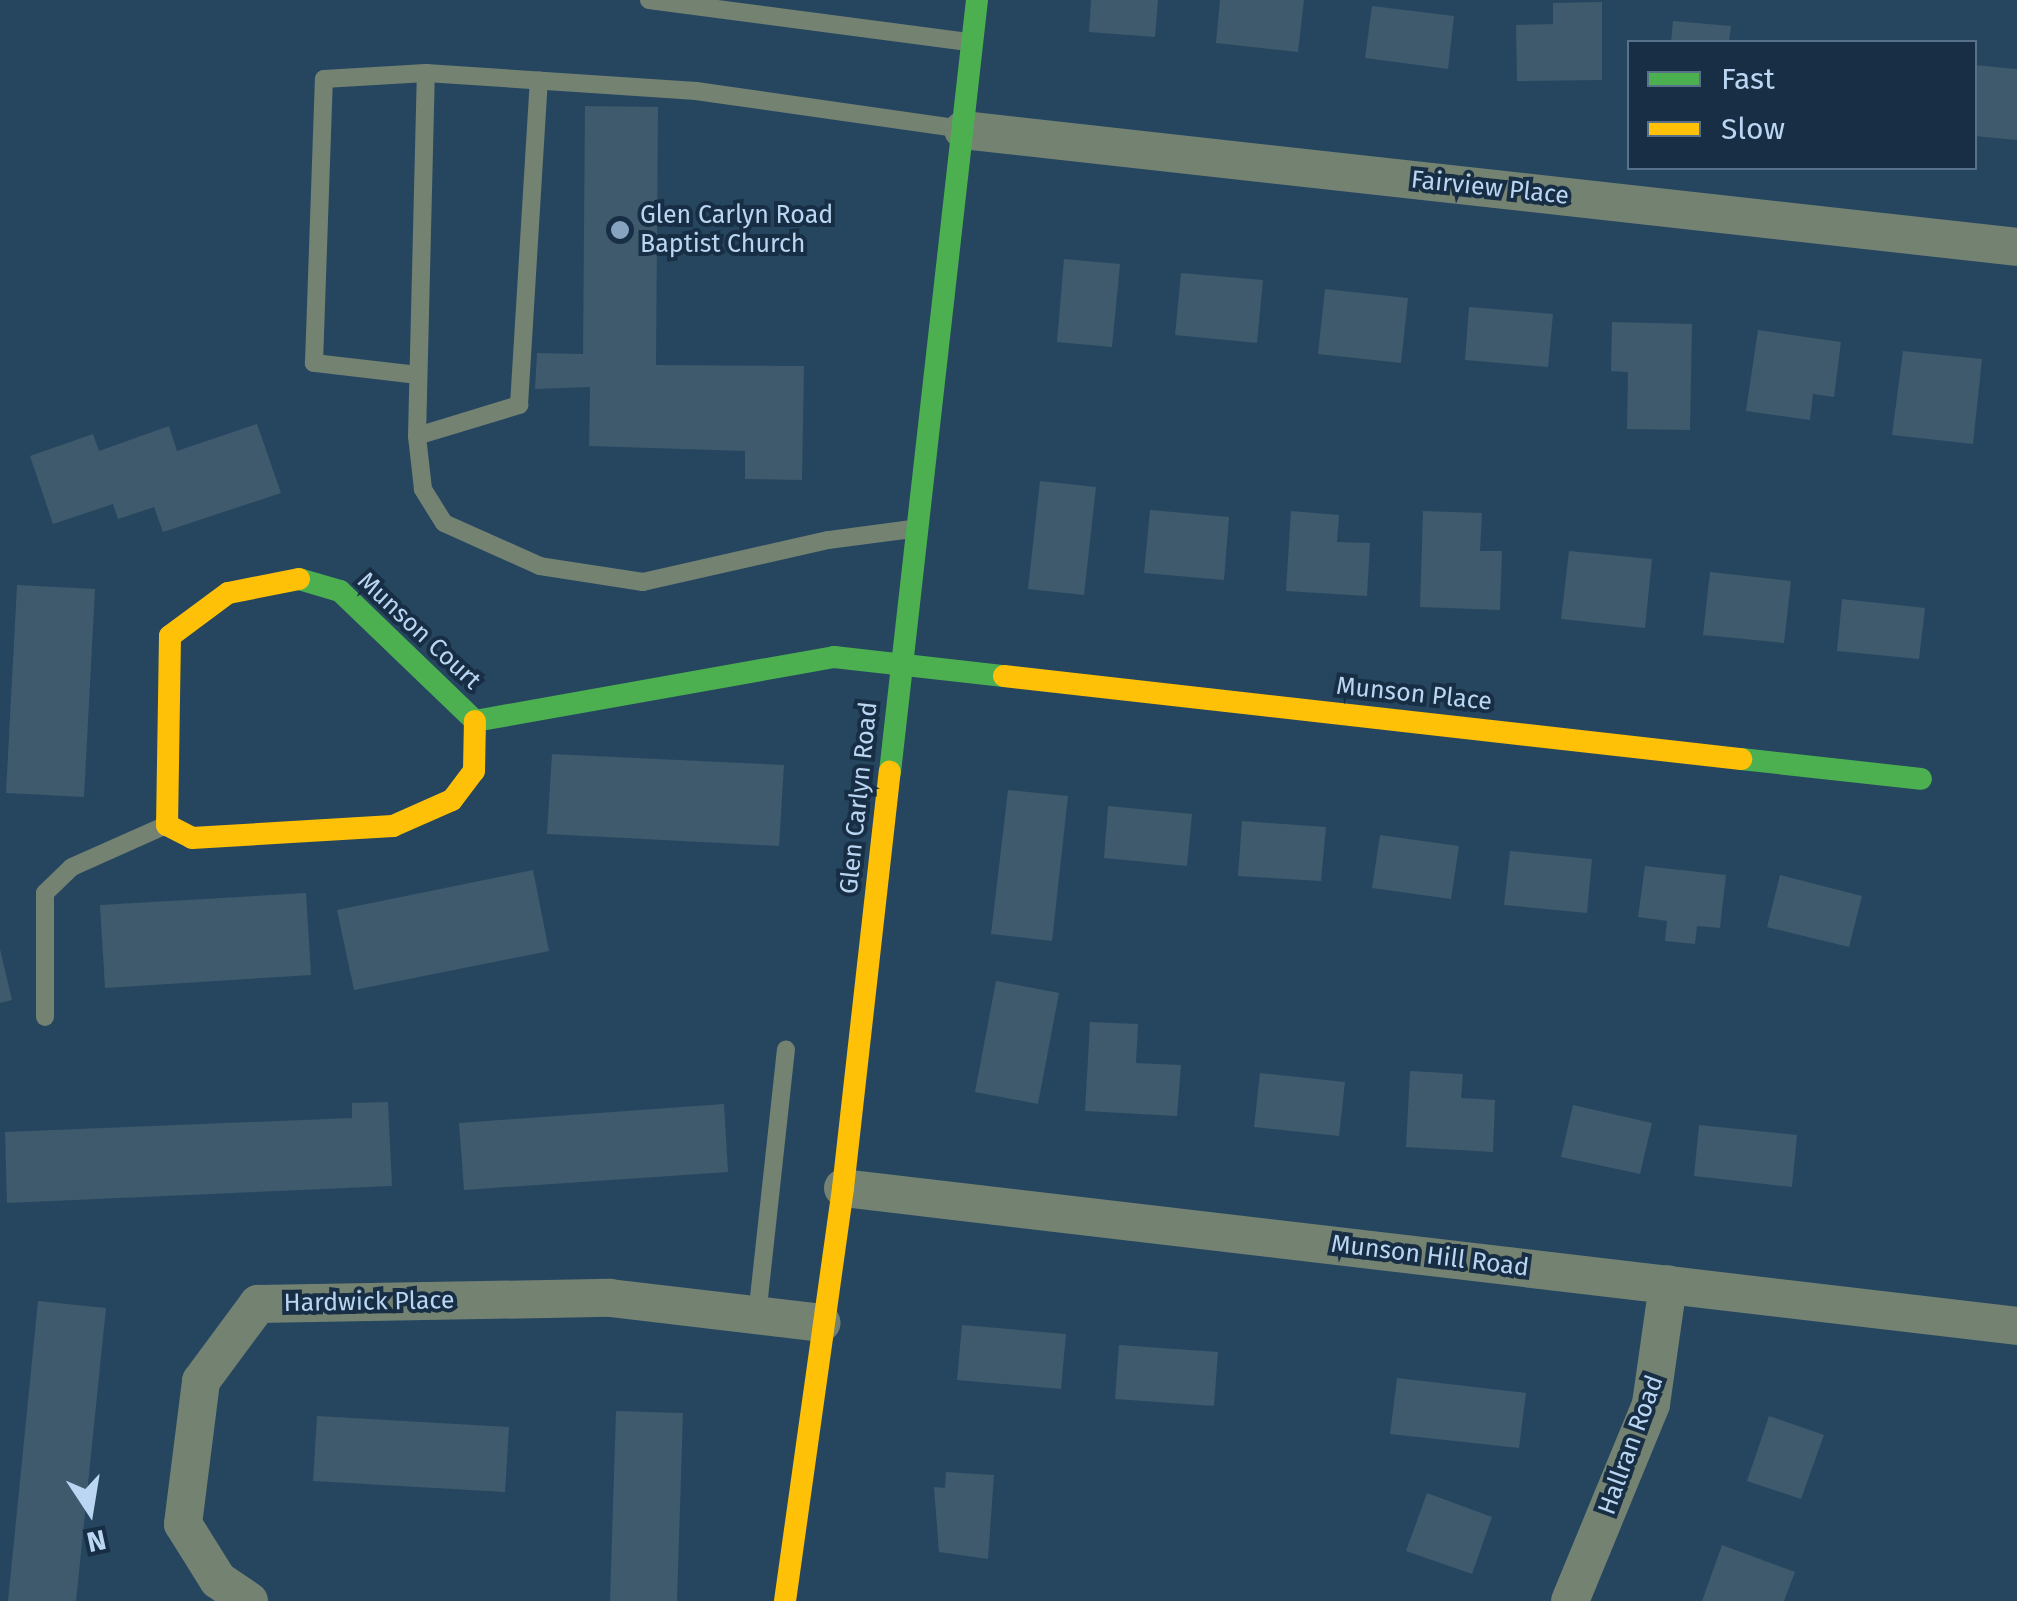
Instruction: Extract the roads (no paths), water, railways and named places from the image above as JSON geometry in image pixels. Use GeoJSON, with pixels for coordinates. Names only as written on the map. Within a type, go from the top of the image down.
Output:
{"type":"FeatureCollection","features":[{"type":"Feature","properties":{"kind":"street","name":"Glen Carlyn Road"},"geometry":{"type":"LineString","coordinates":[[785,1601],[843,1188],[977,0]]}},
{"type":"Feature","properties":{"kind":"street","name":"Fairview Place"},"geometry":{"type":"LineString","coordinates":[[963,130],[2017,247]]}},
{"type":"Feature","properties":{"kind":"street","name":"Munson Court"},"geometry":{"type":"LineString","coordinates":[[298,579],[340,591],[475,721],[474,771],[452,800],[393,826],[192,838],[167,825],[170,636],[228,593],[298,579]]}},
{"type":"Feature","properties":{"kind":"street","name":"Munson Court"},"geometry":{"type":"LineString","coordinates":[[475,721],[834,656],[902,664]]}},
{"type":"Feature","properties":{"kind":"street","name":"Munson Place"},"geometry":{"type":"LineString","coordinates":[[902,664],[1921,778]]}},
{"type":"Feature","properties":{"kind":"street","name":"Munson Hill Road"},"geometry":{"type":"LineString","coordinates":[[843,1188],[2017,1326]]}},
{"type":"Feature","properties":{"kind":"street","name":"Hallran Road"},"geometry":{"type":"LineString","coordinates":[[1570,1601],[1651,1404],[1668,1284]]}},
{"type":"Feature","properties":{"kind":"street","name":"Hardwick Place"},"geometry":{"type":"LineString","coordinates":[[250,1601],[218,1580],[183,1524],[201,1381],[258,1304],[610,1298],[822,1323]]}},
{"type":"Feature","properties":{"kind":"lane"},"geometry":{"type":"LineString","coordinates":[[649,0],[973,43]]}},
{"type":"Feature","properties":{"kind":"lane"},"geometry":{"type":"LineString","coordinates":[[418,375],[314,364],[324,78],[426,73],[696,91],[963,130]]}},
{"type":"Feature","properties":{"kind":"lane"},"geometry":{"type":"LineString","coordinates":[[426,73],[417,436],[423,489],[444,523],[540,566],[643,582],[828,540],[918,529]]}},
{"type":"Feature","properties":{"kind":"lane"},"geometry":{"type":"LineString","coordinates":[[417,436],[519,405],[539,81]]}},
{"type":"Feature","properties":{"kind":"lane"},"geometry":{"type":"LineString","coordinates":[[45,1017],[45,893],[72,867],[167,825]]}},
{"type":"Feature","properties":{"kind":"lane"},"geometry":{"type":"LineString","coordinates":[[756,1316],[786,1050]]}},
{"type":"Feature","properties":{"kind":"place","name":"Glen Carlyn Road Baptist Church"},"geometry":{"type":"Point","coordinates":[620,230]}}]}
